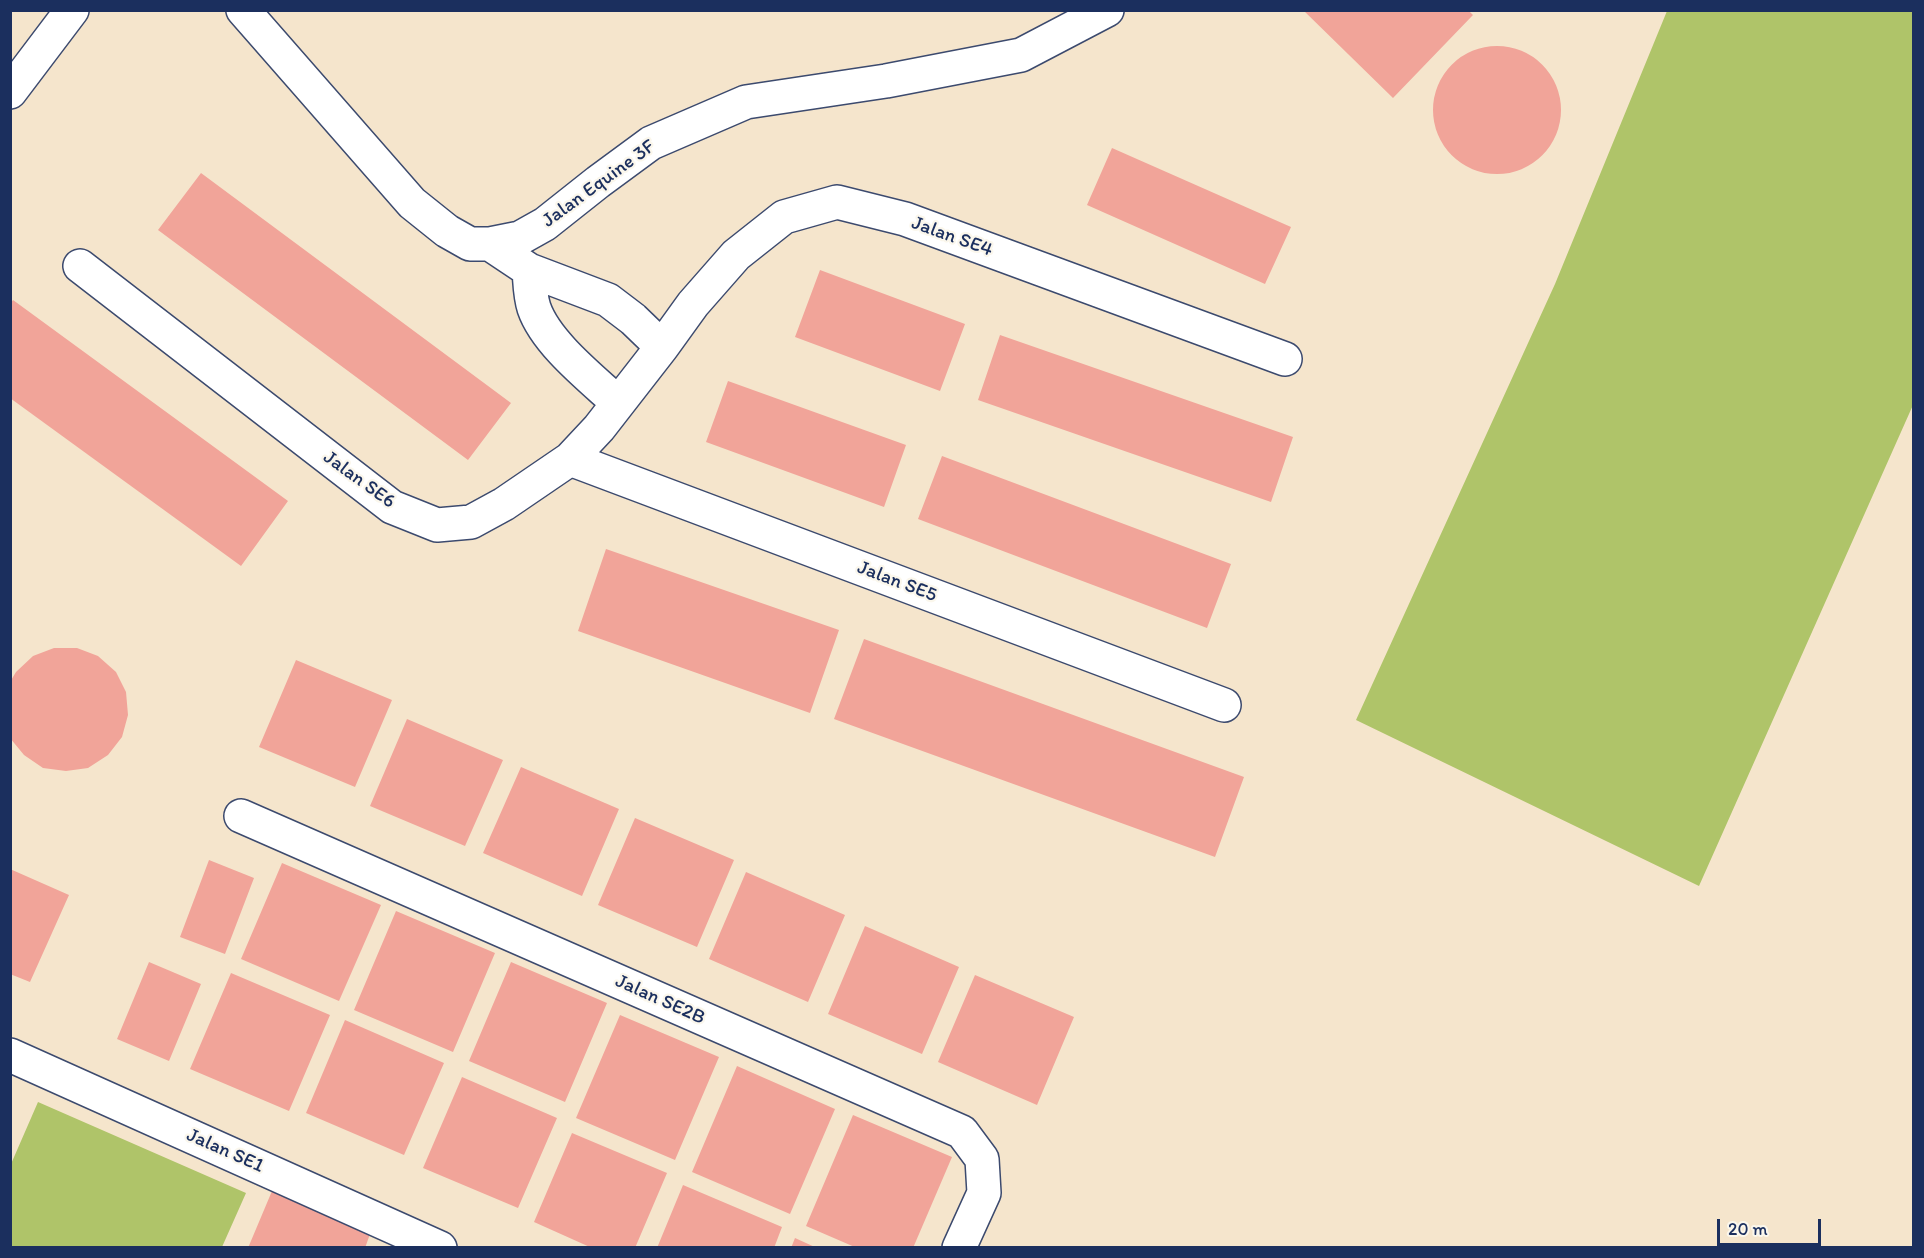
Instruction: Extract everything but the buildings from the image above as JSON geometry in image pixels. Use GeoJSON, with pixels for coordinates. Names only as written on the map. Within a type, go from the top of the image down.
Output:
{"type":"FeatureCollection","features":[{"type":"Feature","properties":{"kind":"street"},"geometry":{"type":"LineString","coordinates":[[10,92],[72,10]]}},
{"type":"Feature","properties":{"kind":"street","name":"Jalan Equine 3F"},"geometry":{"type":"LineString","coordinates":[[243,10],[412,203],[447,231],[470,244],[490,244],[520,238],[545,224],[651,143],[746,102],[886,81],[1021,55],[1107,10]]}},
{"type":"Feature","properties":{"kind":"street","name":"Jalan SE4"},"geometry":{"type":"LineString","coordinates":[[662,347],[693,304],[736,255],[784,217],[837,202],[905,219],[1285,359]]}},
{"type":"Feature","properties":{"kind":"street"},"geometry":{"type":"LineString","coordinates":[[490,244],[529,270],[608,300],[633,319],[662,347]]}},
{"type":"Feature","properties":{"kind":"street","name":"Jalan SE6"},"geometry":{"type":"LineString","coordinates":[[80,266],[392,507],[437,525],[471,522],[504,504],[570,459],[599,428],[662,347]]}},
{"type":"Feature","properties":{"kind":"street"},"geometry":{"type":"LineString","coordinates":[[529,270],[533,306],[543,325],[567,356],[618,403]]}},
{"type":"Feature","properties":{"kind":"street","name":"Jalan SE5"},"geometry":{"type":"LineString","coordinates":[[570,459],[1224,705]]}},
{"type":"Feature","properties":{"kind":"street","name":"Jalan SE2B"},"geometry":{"type":"LineString","coordinates":[[241,816],[962,1132],[982,1160],[984,1192],[958,1248]]}},
{"type":"Feature","properties":{"kind":"street","name":"Jalan SE1"},"geometry":{"type":"LineString","coordinates":[[10,1055],[440,1248]]}},
{"type":"Feature","properties":{"kind":"green space"},"geometry":{"type":"Polygon","coordinates":[[[1667,11],[1914,11],[1913,405],[1699,886],[1356,720],[1555,284],[1667,11]]]}},
{"type":"Feature","properties":{"kind":"green space"},"geometry":{"type":"Polygon","coordinates":[[[38,1102],[246,1193],[222,1247],[11,1247],[11,1164],[38,1102]]]}}]}
